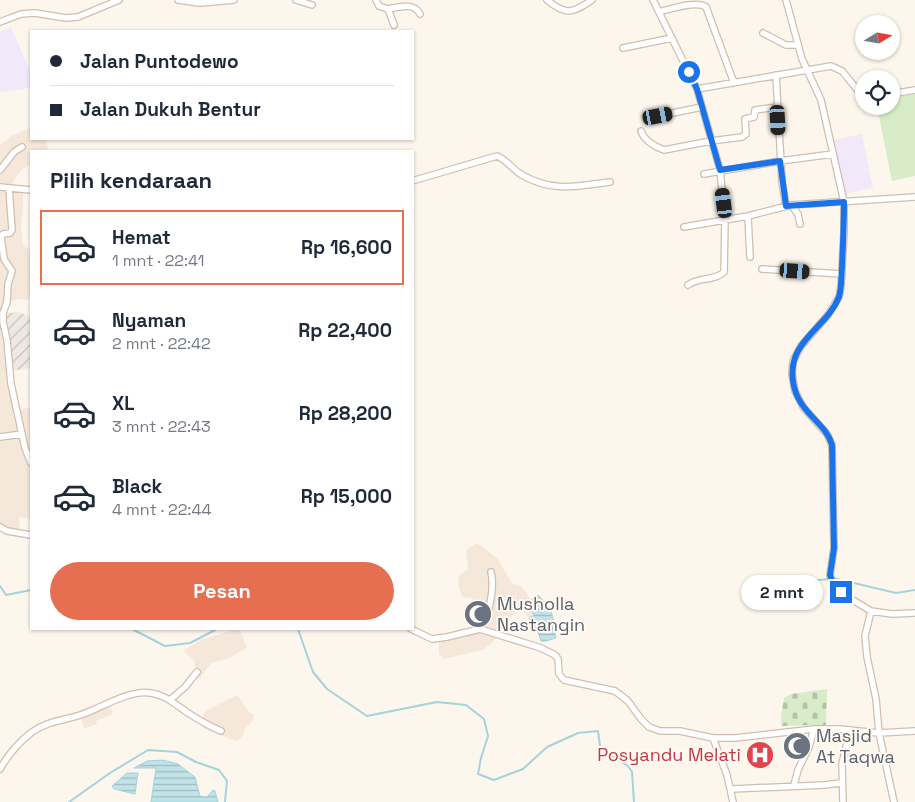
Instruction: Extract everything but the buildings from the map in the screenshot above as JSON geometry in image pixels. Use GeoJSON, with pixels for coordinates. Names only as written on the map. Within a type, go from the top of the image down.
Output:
{"type":"FeatureCollection","features":[{"type":"Feature","properties":{"kind":"street"},"geometry":{"type":"LineString","coordinates":[[0,22],[21,14],[35,13],[66,18],[78,17],[118,0]]}},
{"type":"Feature","properties":{"kind":"street"},"geometry":{"type":"LineString","coordinates":[[178,0],[200,3],[234,0]]}},
{"type":"Feature","properties":{"kind":"street"},"geometry":{"type":"LineString","coordinates":[[296,0],[312,5]]}},
{"type":"Feature","properties":{"kind":"street"},"geometry":{"type":"LineString","coordinates":[[376,0],[379,6],[388,9],[412,6],[420,14]]}},
{"type":"Feature","properties":{"kind":"street"},"geometry":{"type":"LineString","coordinates":[[547,0],[559,9],[571,12],[580,9],[592,0]]}},
{"type":"Feature","properties":{"kind":"street"},"geometry":{"type":"LineString","coordinates":[[653,0],[697,89],[720,170],[725,220],[724,272],[720,276],[692,282],[688,285]]}},
{"type":"Feature","properties":{"kind":"street"},"geometry":{"type":"LineString","coordinates":[[786,0],[798,45],[821,100],[844,202],[842,274],[839,296],[828,315],[801,346],[793,361],[792,374],[795,391],[803,407],[827,434],[832,445],[834,548],[830,575],[833,584],[846,596],[871,611],[892,614],[915,613]]}},
{"type":"Feature","properties":{"kind":"street"},"geometry":{"type":"LineString","coordinates":[[659,12],[694,3],[703,3],[706,6],[734,83]]}},
{"type":"Feature","properties":{"kind":"street"},"geometry":{"type":"LineString","coordinates":[[388,9],[394,24]]}},
{"type":"Feature","properties":{"kind":"street"},"geometry":{"type":"LineString","coordinates":[[763,33],[786,45],[798,45]]}},
{"type":"Feature","properties":{"kind":"street"},"geometry":{"type":"LineString","coordinates":[[623,48],[672,38]]}},
{"type":"Feature","properties":{"kind":"street"},"geometry":{"type":"LineString","coordinates":[[697,89],[831,66],[839,69],[855,88]]}},
{"type":"Feature","properties":{"kind":"street"},"geometry":{"type":"LineString","coordinates":[[776,75],[780,161],[788,206],[798,214],[800,224]]}},
{"type":"Feature","properties":{"kind":"street"},"geometry":{"type":"LineString","coordinates":[[900,92],[915,90]]}},
{"type":"Feature","properties":{"kind":"street"},"geometry":{"type":"LineString","coordinates":[[658,116],[702,107]]}},
{"type":"Feature","properties":{"kind":"street"},"geometry":{"type":"LineString","coordinates":[[641,131],[643,136],[649,141],[664,150],[744,136],[746,134],[745,119],[754,117],[755,110],[777,107]]}},
{"type":"Feature","properties":{"kind":"street"},"geometry":{"type":"LineString","coordinates":[[0,170],[14,152],[22,147]]}},
{"type":"Feature","properties":{"kind":"street"},"geometry":{"type":"LineString","coordinates":[[704,174],[720,170],[833,154]]}},
{"type":"Feature","properties":{"kind":"street"},"geometry":{"type":"LineString","coordinates":[[414,180],[497,156],[507,162],[521,175],[554,186],[581,187],[610,182]]}},
{"type":"Feature","properties":{"kind":"street"},"geometry":{"type":"LineString","coordinates":[[0,187],[30,190]]}},
{"type":"Feature","properties":{"kind":"street"},"geometry":{"type":"LineString","coordinates":[[9,188],[12,230],[1,237],[4,259],[12,271],[7,302],[3,313],[9,371],[25,448],[30,460]]}},
{"type":"Feature","properties":{"kind":"street"},"geometry":{"type":"LineString","coordinates":[[684,227],[748,216],[788,206],[915,197]]}},
{"type":"Feature","properties":{"kind":"street"},"geometry":{"type":"LineString","coordinates":[[748,216],[750,257]]}},
{"type":"Feature","properties":{"kind":"street"},"geometry":{"type":"LineString","coordinates":[[762,269],[842,274]]}},
{"type":"Feature","properties":{"kind":"street"},"geometry":{"type":"LineString","coordinates":[[0,437],[22,434]]}},
{"type":"Feature","properties":{"kind":"street"},"geometry":{"type":"LineString","coordinates":[[0,527],[4,530],[28,535]]}},
{"type":"Feature","properties":{"kind":"street"},"geometry":{"type":"LineString","coordinates":[[480,629],[486,617],[491,595],[492,578],[490,572]]}},
{"type":"Feature","properties":{"kind":"street"},"geometry":{"type":"LineString","coordinates":[[871,611],[865,636],[867,658],[876,699],[879,733],[894,802]]}},
{"type":"Feature","properties":{"kind":"street"},"geometry":{"type":"LineString","coordinates":[[413,630],[432,639],[480,629],[549,651],[558,659],[559,674],[564,680],[615,691],[628,700],[641,720],[649,727],[660,731],[680,731],[713,738],[735,738],[814,729],[879,733],[915,731]]}},
{"type":"Feature","properties":{"kind":"street"},"geometry":{"type":"LineString","coordinates":[[170,700],[185,687],[197,672]]}},
{"type":"Feature","properties":{"kind":"street"},"geometry":{"type":"LineString","coordinates":[[0,769],[9,754],[20,742],[47,723],[84,714],[137,694],[150,692],[170,700],[205,724],[221,731]]}},
{"type":"Feature","properties":{"kind":"street"},"geometry":{"type":"LineString","coordinates":[[794,785],[814,729]]}},
{"type":"Feature","properties":{"kind":"street"},"geometry":{"type":"LineString","coordinates":[[843,802],[842,764],[850,730]]}},
{"type":"Feature","properties":{"kind":"street"},"geometry":{"type":"LineString","coordinates":[[713,738],[732,790],[733,802]]}},
{"type":"Feature","properties":{"kind":"street"},"geometry":{"type":"LineString","coordinates":[[732,790],[841,783]]}},
{"type":"Feature","properties":{"kind":"shaded area"},"geometry":{"type":"Polygon","coordinates":[[[11,27],[30,71],[30,88],[0,92],[0,32],[11,27]]]}},
{"type":"Feature","properties":{"kind":"shaded area"},"geometry":{"type":"Polygon","coordinates":[[[30,127],[30,140],[46,140],[48,150],[30,150],[30,165],[22,169],[12,186],[23,187],[21,227],[23,246],[30,250],[30,298],[27,300],[19,299],[10,302],[3,315],[5,349],[20,409],[30,408],[30,519],[19,517],[20,536],[0,532],[0,145],[10,137],[30,127]]]}},
{"type":"Feature","properties":{"kind":"shaded area"},"geometry":{"type":"Polygon","coordinates":[[[862,134],[873,188],[845,194],[834,140],[862,134]]]}},
{"type":"Feature","properties":{"kind":"shaded area"},"geometry":{"type":"Polygon","coordinates":[[[18,312],[30,317],[30,368],[10,371],[5,349],[3,314],[18,312]]]}},
{"type":"Feature","properties":{"kind":"shaded area"},"geometry":{"type":"Polygon","coordinates":[[[477,543],[497,558],[512,583],[522,587],[531,600],[528,603],[534,615],[529,618],[523,612],[514,613],[492,643],[482,650],[444,659],[439,654],[439,635],[477,626],[478,624],[468,618],[472,606],[472,598],[462,597],[458,584],[459,576],[468,569],[466,550],[477,543]]]}},
{"type":"Feature","properties":{"kind":"shaded area"},"geometry":{"type":"Polygon","coordinates":[[[233,630],[239,630],[247,647],[229,658],[211,663],[200,679],[192,675],[195,669],[194,660],[184,650],[201,640],[233,630]]]}},
{"type":"Feature","properties":{"kind":"shaded area"},"geometry":{"type":"Polygon","coordinates":[[[237,695],[249,712],[254,714],[253,720],[245,729],[241,739],[235,741],[203,729],[203,714],[207,710],[237,695]]]}},
{"type":"Feature","properties":{"kind":"shaded area"},"geometry":{"type":"Polygon","coordinates":[[[108,700],[113,714],[96,721],[97,724],[84,729],[79,710],[108,700]]]}},
{"type":"Feature","properties":{"kind":"green space"},"geometry":{"type":"Polygon","coordinates":[[[915,94],[915,176],[892,181],[879,115],[900,115],[900,96],[915,94]]]}},
{"type":"Feature","properties":{"kind":"green space"},"geometry":{"type":"Polygon","coordinates":[[[827,689],[826,726],[781,726],[784,698],[791,694],[827,689]]]}},
{"type":"Feature","properties":{"kind":"water"},"geometry":{"type":"Polygon","coordinates":[[[538,595],[550,610],[554,624],[556,638],[546,641],[541,641],[538,632],[531,627],[529,618],[534,615],[527,603],[538,595]]]}},
{"type":"Feature","properties":{"kind":"water"},"geometry":{"type":"Polygon","coordinates":[[[163,760],[178,764],[195,777],[200,796],[207,797],[213,790],[215,791],[218,802],[151,802],[156,768],[134,768],[147,761],[163,760]]]}},
{"type":"Feature","properties":{"kind":"water"},"geometry":{"type":"Polygon","coordinates":[[[127,773],[138,773],[135,794],[114,789],[112,786],[127,773]]]}},
{"type":"Feature","properties":{"kind":"waterway"},"geometry":{"type":"LineString","coordinates":[[833,578],[896,593],[915,590]]}},
{"type":"Feature","properties":{"kind":"waterway"},"geometry":{"type":"LineString","coordinates":[[799,590],[810,581],[829,579]]}},
{"type":"Feature","properties":{"kind":"waterway"},"geometry":{"type":"LineString","coordinates":[[0,586],[6,595],[30,590]]}},
{"type":"Feature","properties":{"kind":"waterway"},"geometry":{"type":"LineString","coordinates":[[134,630],[165,646],[190,643],[215,630]]}},
{"type":"Feature","properties":{"kind":"waterway"},"geometry":{"type":"LineString","coordinates":[[298,630],[313,672],[327,689],[367,716],[437,702],[466,705],[484,719],[488,736],[478,774],[494,780],[523,769],[547,747],[578,733],[598,731],[600,746],[607,753],[628,766],[632,772],[634,802]]}},
{"type":"Feature","properties":{"kind":"waterway"},"geometry":{"type":"LineString","coordinates":[[69,802],[110,773],[148,750],[177,752],[196,762],[219,770],[227,781],[225,802]]}},
{"type":"Feature","properties":{"kind":"place","name":"Musholla Nastangin"},"geometry":{"type":"Point","coordinates":[478,614]}},
{"type":"Feature","properties":{"kind":"place","name":"Masjid At Taqwa"},"geometry":{"type":"Point","coordinates":[797,746]}},
{"type":"Feature","properties":{"kind":"place","name":"Posyandu Melati"},"geometry":{"type":"Point","coordinates":[760,755]}},
{"type":"Feature","properties":{"kind":"route"},"geometry":{"type":"LineString","coordinates":[[689,72],[697,89],[720,170],[780,161],[786,206],[844,202],[844,232],[839,296],[828,315],[796,353],[792,374],[795,391],[803,407],[831,439],[833,450],[834,548],[830,575],[833,584],[841,592]]}}]}
